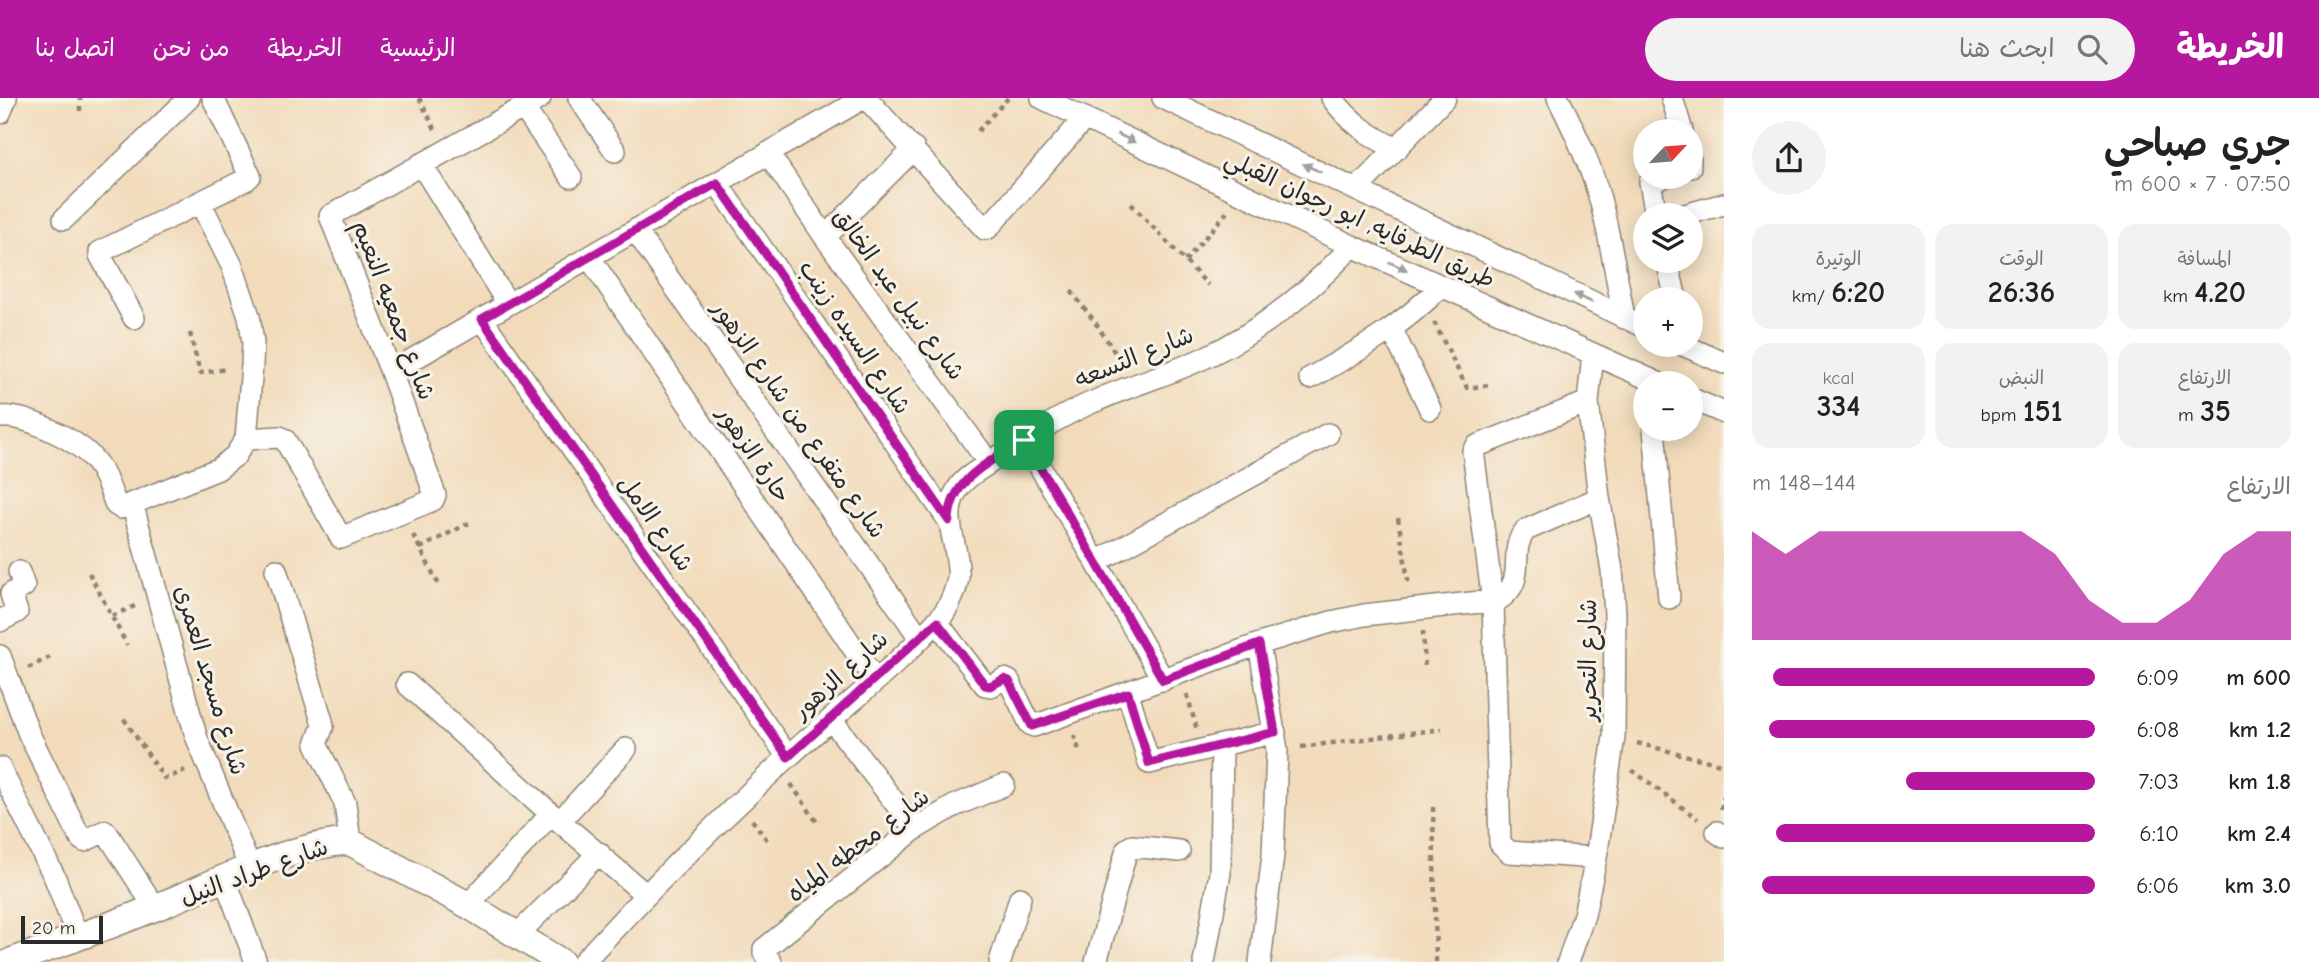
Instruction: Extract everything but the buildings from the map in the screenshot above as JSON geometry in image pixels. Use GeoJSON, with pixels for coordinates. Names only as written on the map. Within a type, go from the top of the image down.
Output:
{"type":"FeatureCollection","features":[{"type":"Feature","properties":{"kind":"street"},"geometry":{"type":"LineString","coordinates":[[0,113],[6,98]]}},
{"type":"Feature","properties":{"kind":"street"},"geometry":{"type":"LineString","coordinates":[[64,219],[189,98]]}},
{"type":"Feature","properties":{"kind":"street"},"geometry":{"type":"LineString","coordinates":[[134,318],[100,252],[250,176],[213,98]]}},
{"type":"Feature","properties":{"kind":"street"},"geometry":{"type":"LineString","coordinates":[[579,98],[615,151]]}},
{"type":"Feature","properties":{"kind":"street","name":"طريق الطرفايه, ابو رجوان القبلي"},"geometry":{"type":"LineString","coordinates":[[1042,98],[1352,246],[1633,373]]}},
{"type":"Feature","properties":{"kind":"street","name":"طريق الطرفايه, ابو رجوان القبلي"},"geometry":{"type":"LineString","coordinates":[[1163,98],[1633,322]]}},
{"type":"Feature","properties":{"kind":"street"},"geometry":{"type":"LineString","coordinates":[[1332,98],[1358,127],[1397,149]]}},
{"type":"Feature","properties":{"kind":"street"},"geometry":{"type":"LineString","coordinates":[[1357,189],[1445,98]]}},
{"type":"Feature","properties":{"kind":"street"},"geometry":{"type":"LineString","coordinates":[[1558,98],[1581,145],[1604,214],[1624,318]]}},
{"type":"Feature","properties":{"kind":"street"},"geometry":{"type":"LineString","coordinates":[[1672,98],[1678,119]]}},
{"type":"Feature","properties":{"kind":"street"},"geometry":{"type":"LineString","coordinates":[[391,372],[864,99],[914,149],[981,227],[988,229],[1085,118]]}},
{"type":"Feature","properties":{"kind":"street"},"geometry":{"type":"LineString","coordinates":[[531,103],[571,177]]}},
{"type":"Feature","properties":{"kind":"street","name":"شارع جمعيه النعيم"},"geometry":{"type":"LineString","coordinates":[[247,439],[285,439],[341,538],[433,500],[435,495],[391,372],[330,216],[531,103]]}},
{"type":"Feature","properties":{"kind":"street"},"geometry":{"type":"LineString","coordinates":[[825,237],[914,149]]}},
{"type":"Feature","properties":{"kind":"street","name":"شارع نبيل عبد الخالق"},"geometry":{"type":"LineString","coordinates":[[768,153],[825,237],[989,463]]}},
{"type":"Feature","properties":{"kind":"street"},"geometry":{"type":"LineString","coordinates":[[421,164],[508,304]]}},
{"type":"Feature","properties":{"kind":"street","name":"شارع السيده زينب"},"geometry":{"type":"LineString","coordinates":[[717,183],[949,521]]}},
{"type":"Feature","properties":{"kind":"street"},"geometry":{"type":"LineString","coordinates":[[0,417],[10,415],[30,421],[83,450],[99,467],[116,505],[121,508],[218,468],[235,456],[247,439],[253,342],[242,290],[200,202]]}},
{"type":"Feature","properties":{"kind":"street"},"geometry":{"type":"LineString","coordinates":[[1703,210],[1724,204]]}},
{"type":"Feature","properties":{"kind":"street","name":"شارع متفرع من شارع الزهور"},"geometry":{"type":"LineString","coordinates":[[635,230],[920,638]]}},
{"type":"Feature","properties":{"kind":"street","name":"شارع التسعه"},"geometry":{"type":"LineString","coordinates":[[949,521],[949,510],[958,489],[965,480],[989,463],[1072,411],[1204,358],[1269,321],[1298,298],[1352,246]]}},
{"type":"Feature","properties":{"kind":"street","name":"حارة الزهور"},"geometry":{"type":"LineString","coordinates":[[589,257],[875,680]]}},
{"type":"Feature","properties":{"kind":"street"},"geometry":{"type":"LineString","coordinates":[[1310,378],[1392,330],[1441,286]]}},
{"type":"Feature","properties":{"kind":"street","name":"شارع الامل"},"geometry":{"type":"LineString","coordinates":[[482,319],[783,762]]}},
{"type":"Feature","properties":{"kind":"street"},"geometry":{"type":"LineString","coordinates":[[1392,330],[1430,409]]}},
{"type":"Feature","properties":{"kind":"street","name":"شارع التحرير"},"geometry":{"type":"LineString","coordinates":[[1568,962],[1584,915],[1596,858],[1614,742],[1615,614],[1612,570],[1599,498],[1588,402],[1593,354]]}},
{"type":"Feature","properties":{"kind":"street"},"geometry":{"type":"LineString","coordinates":[[1703,354],[1724,363]]}},
{"type":"Feature","properties":{"kind":"street"},"geometry":{"type":"LineString","coordinates":[[1588,402],[1474,447],[1493,602],[1500,843],[1509,852],[1596,858]]}},
{"type":"Feature","properties":{"kind":"street"},"geometry":{"type":"LineString","coordinates":[[1703,404],[1724,413]]}},
{"type":"Feature","properties":{"kind":"street"},"geometry":{"type":"LineString","coordinates":[[1096,562],[1328,434]]}},
{"type":"Feature","properties":{"kind":"street"},"geometry":{"type":"LineString","coordinates":[[1024,440],[1096,562],[1172,677]]}},
{"type":"Feature","properties":{"kind":"street"},"geometry":{"type":"LineString","coordinates":[[1655,441],[1669,598]]}},
{"type":"Feature","properties":{"kind":"street"},"geometry":{"type":"LineString","coordinates":[[937,622],[985,685],[990,686],[1004,679],[1009,681],[1032,726],[1259,644],[1331,622],[1364,615],[1493,602],[1504,597],[1515,582],[1518,572],[1518,545],[1526,530],[1599,498]]}},
{"type":"Feature","properties":{"kind":"street","name":"شارع مسجد العمرى"},"geometry":{"type":"LineString","coordinates":[[132,503],[186,704],[205,761],[250,868]]}},
{"type":"Feature","properties":{"kind":"street","name":"شارع الزهور"},"geometry":{"type":"LineString","coordinates":[[583,962],[646,894],[783,762],[937,622],[951,602],[958,576],[949,521]]}},
{"type":"Feature","properties":{"kind":"street"},"geometry":{"type":"LineString","coordinates":[[276,570],[322,721],[323,726],[316,744],[345,803],[350,842]]}},
{"type":"Feature","properties":{"kind":"street"},"geometry":{"type":"LineString","coordinates":[[0,621],[17,612],[11,594],[24,586],[19,572]]}},
{"type":"Feature","properties":{"kind":"street"},"geometry":{"type":"LineString","coordinates":[[1259,644],[1276,741],[1273,855],[1260,962]]}},
{"type":"Feature","properties":{"kind":"street"},"geometry":{"type":"LineString","coordinates":[[0,656],[29,734],[81,839],[84,841],[105,831],[155,908]]}},
{"type":"Feature","properties":{"kind":"street"},"geometry":{"type":"LineString","coordinates":[[407,684],[555,818],[646,894]]}},
{"type":"Feature","properties":{"kind":"street"},"geometry":{"type":"LineString","coordinates":[[1128,693],[1149,763],[1213,749],[1276,741]]}},
{"type":"Feature","properties":{"kind":"street"},"geometry":{"type":"LineString","coordinates":[[831,719],[915,829]]}},
{"type":"Feature","properties":{"kind":"street"},"geometry":{"type":"LineString","coordinates":[[468,905],[626,748]]}},
{"type":"Feature","properties":{"kind":"street"},"geometry":{"type":"LineString","coordinates":[[1204,962],[1220,873],[1213,749]]}},
{"type":"Feature","properties":{"kind":"street"},"geometry":{"type":"LineString","coordinates":[[0,768],[55,878],[78,938]]}},
{"type":"Feature","properties":{"kind":"street","name":"شارع محطه المياه"},"geometry":{"type":"LineString","coordinates":[[771,962],[764,949],[915,829],[954,806],[1004,785]]}},
{"type":"Feature","properties":{"kind":"street","name":"شارع طراد النيل"},"geometry":{"type":"LineString","coordinates":[[10,962],[155,908],[250,868],[303,850],[339,842],[350,842],[468,905],[525,948],[561,962]]}},
{"type":"Feature","properties":{"kind":"street"},"geometry":{"type":"LineString","coordinates":[[1096,962],[1127,849],[1132,846],[1179,851]]}},
{"type":"Feature","properties":{"kind":"street"},"geometry":{"type":"LineString","coordinates":[[525,948],[599,853]]}},
{"type":"Feature","properties":{"kind":"street"},"geometry":{"type":"LineString","coordinates":[[225,879],[256,962]]}},
{"type":"Feature","properties":{"kind":"street"},"geometry":{"type":"LineString","coordinates":[[1000,962],[1020,898]]}},
{"type":"Feature","properties":{"kind":"path"},"geometry":{"type":"LineString","coordinates":[[80,98],[80,111]]}},
{"type":"Feature","properties":{"kind":"path"},"geometry":{"type":"LineString","coordinates":[[419,98],[446,150]]}},
{"type":"Feature","properties":{"kind":"path"},"geometry":{"type":"LineString","coordinates":[[978,131],[1008,98]]}},
{"type":"Feature","properties":{"kind":"path"},"geometry":{"type":"LineString","coordinates":[[1185,261],[1242,194]]}},
{"type":"Feature","properties":{"kind":"path"},"geometry":{"type":"LineString","coordinates":[[1131,204],[1208,285]]}},
{"type":"Feature","properties":{"kind":"path"},"geometry":{"type":"LineString","coordinates":[[1072,291],[1095,322],[1134,386]]}},
{"type":"Feature","properties":{"kind":"path"},"geometry":{"type":"LineString","coordinates":[[1424,302],[1466,388],[1490,385]]}},
{"type":"Feature","properties":{"kind":"path"},"geometry":{"type":"LineString","coordinates":[[191,333],[200,373],[252,365]]}},
{"type":"Feature","properties":{"kind":"path"},"geometry":{"type":"LineString","coordinates":[[1398,518],[1417,610],[1425,670]]}},
{"type":"Feature","properties":{"kind":"path"},"geometry":{"type":"LineString","coordinates":[[440,587],[420,548],[471,522]]}},
{"type":"Feature","properties":{"kind":"path"},"geometry":{"type":"LineString","coordinates":[[89,573],[127,645]]}},
{"type":"Feature","properties":{"kind":"path"},"geometry":{"type":"LineString","coordinates":[[1172,677],[1213,749]]}},
{"type":"Feature","properties":{"kind":"path"},"geometry":{"type":"LineString","coordinates":[[124,719],[164,778],[205,761]]}},
{"type":"Feature","properties":{"kind":"path"},"geometry":{"type":"LineString","coordinates":[[1276,741],[1442,729]]}},
{"type":"Feature","properties":{"kind":"path"},"geometry":{"type":"LineString","coordinates":[[1614,742],[1724,765]]}},
{"type":"Feature","properties":{"kind":"path"},"geometry":{"type":"LineString","coordinates":[[1614,742],[1633,772],[1720,835]]}},
{"type":"Feature","properties":{"kind":"path"},"geometry":{"type":"LineString","coordinates":[[783,762],[820,825]]}},
{"type":"Feature","properties":{"kind":"path"},"geometry":{"type":"LineString","coordinates":[[1433,807],[1436,962]]}},
{"type":"Feature","properties":{"kind":"route"},"geometry":{"type":"LineString","coordinates":[[717,183],[949,521],[953,499],[965,480],[1024,440],[1163,680],[1259,644],[1275,732],[1152,764],[1147,760],[1128,693],[1032,726],[1009,681],[1004,679],[988,687],[985,685],[937,622],[788,757],[482,319],[717,183]]}}]}
